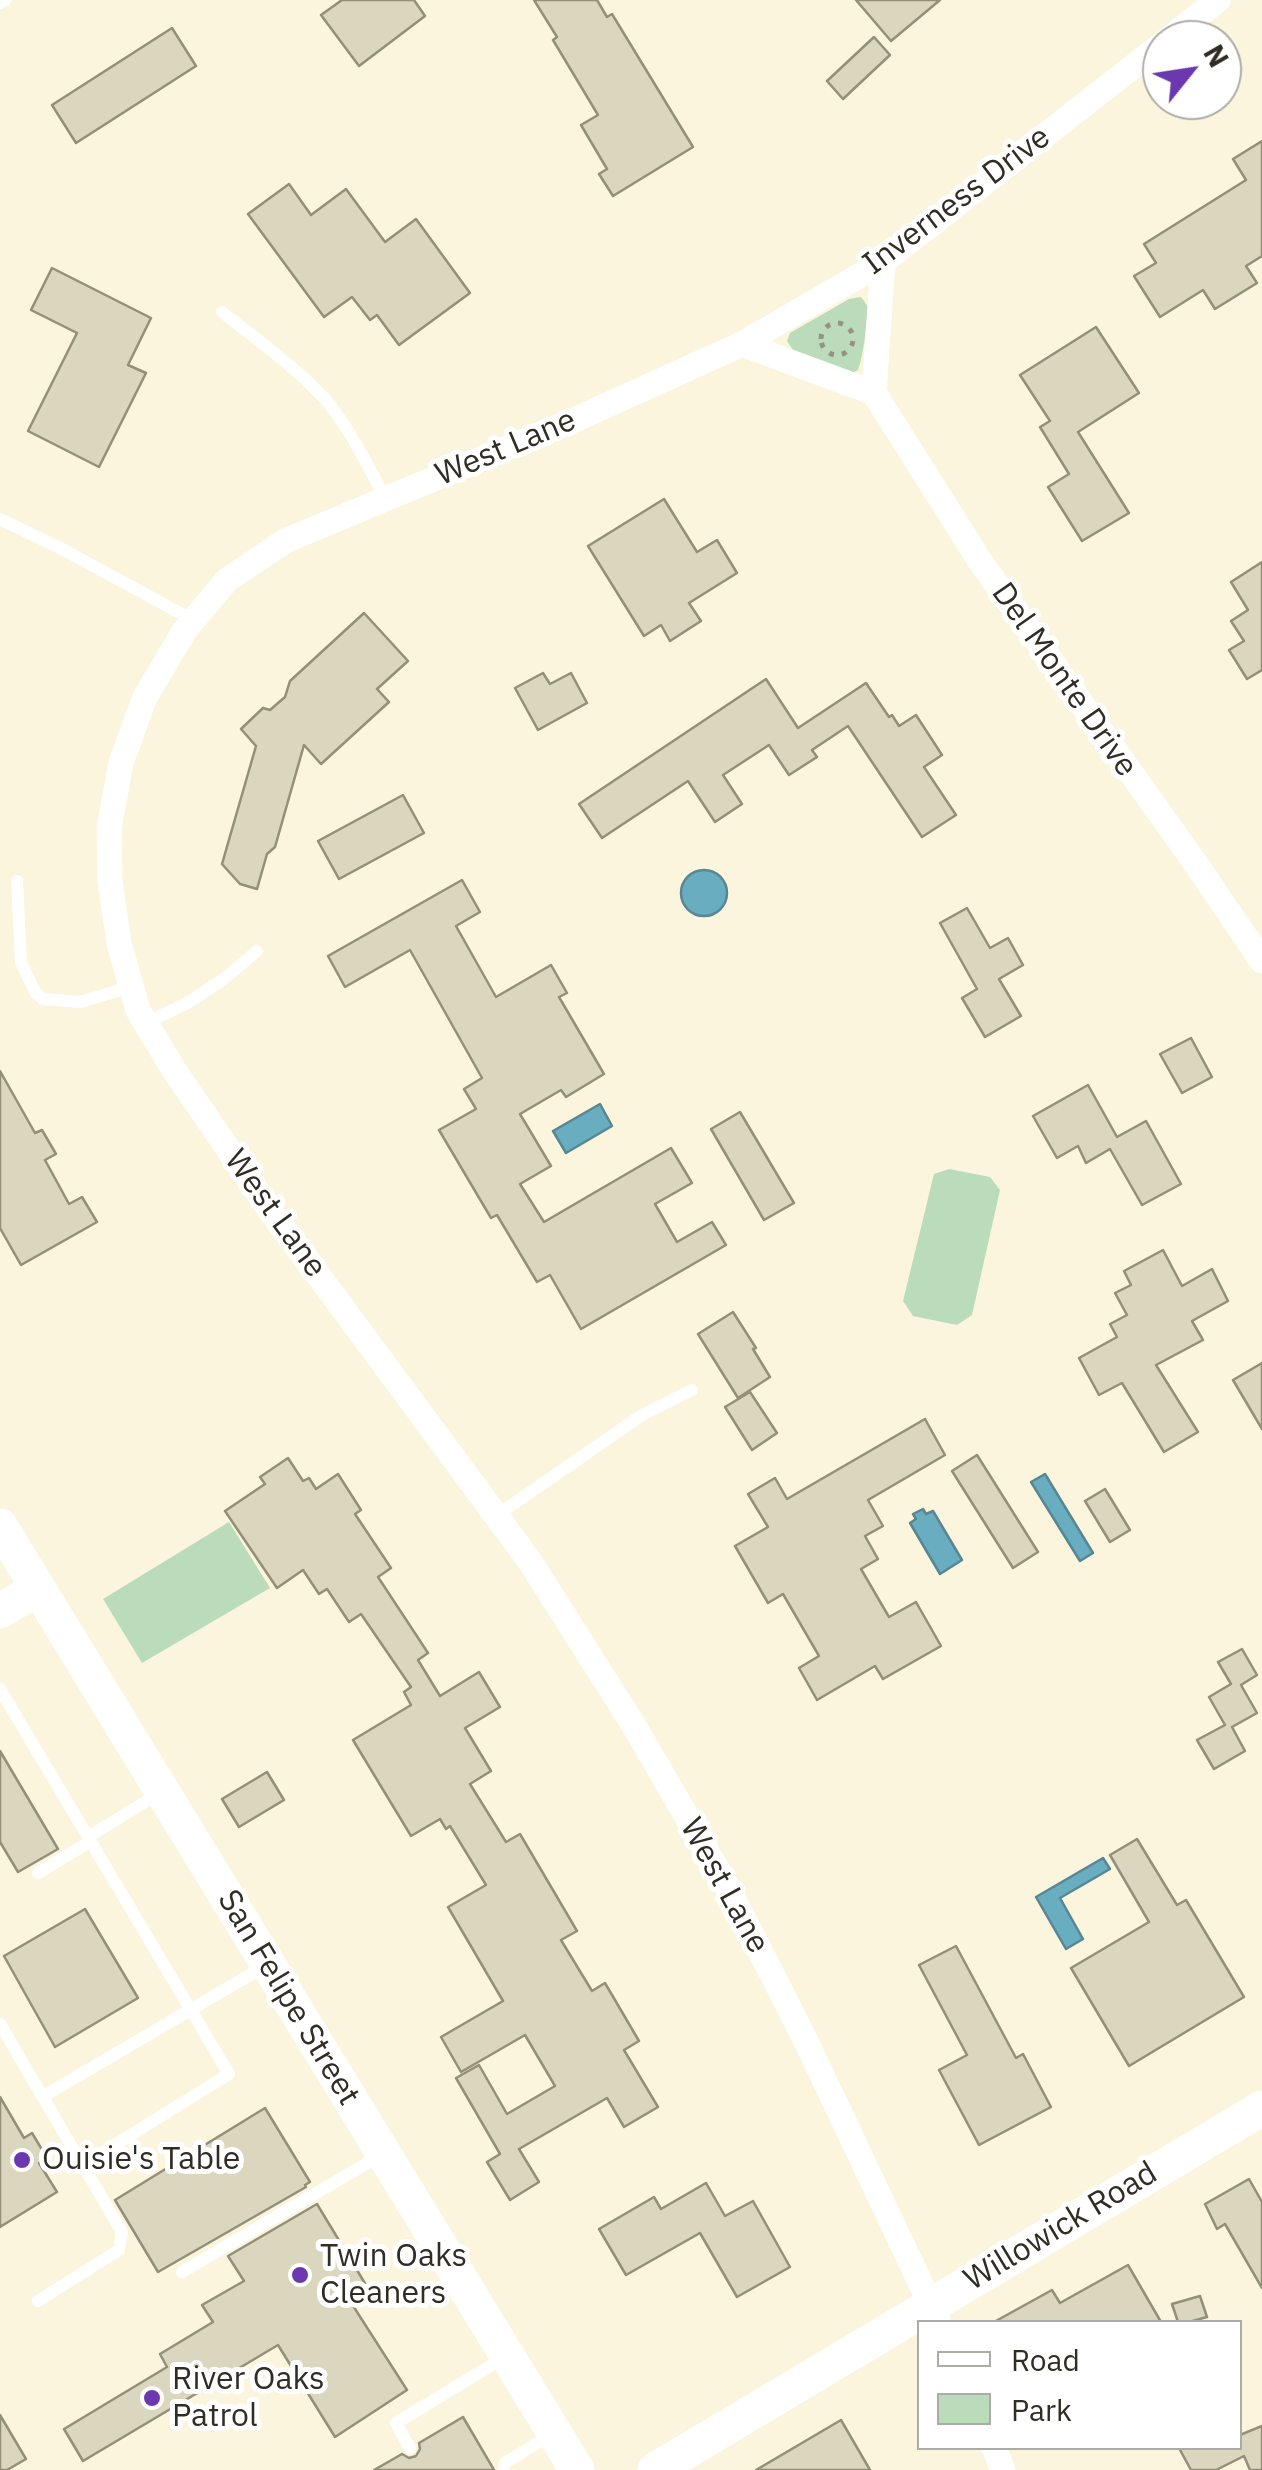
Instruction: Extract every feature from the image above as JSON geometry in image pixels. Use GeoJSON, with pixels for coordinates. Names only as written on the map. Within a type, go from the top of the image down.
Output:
{"type":"FeatureCollection","features":[{"type":"Feature","properties":{"kind":"main road","name":"San Felipe Street"},"geometry":{"type":"LineString","coordinates":[[0,1526],[577,2470]]}},
{"type":"Feature","properties":{"kind":"main road"},"geometry":{"type":"LineString","coordinates":[[0,1611],[38,1589]]}},
{"type":"Feature","properties":{"kind":"main road","name":"Willowick Road"},"geometry":{"type":"LineString","coordinates":[[935,2314],[1262,2108]]}},
{"type":"Feature","properties":{"kind":"main road","name":"Willowick Road"},"geometry":{"type":"LineString","coordinates":[[654,2470],[917,2324]]}},
{"type":"Feature","properties":{"kind":"street","name":"Inverness Drive"},"geometry":{"type":"LineString","coordinates":[[1193,20],[1218,0]]}},
{"type":"Feature","properties":{"kind":"street","name":"Inverness Drive"},"geometry":{"type":"LineString","coordinates":[[742,344],[882,262],[1142,60]]}},
{"type":"Feature","properties":{"kind":"street"},"geometry":{"type":"LineString","coordinates":[[742,344],[874,394],[882,262]]}},
{"type":"Feature","properties":{"kind":"street","name":"West Lane"},"geometry":{"type":"LineString","coordinates":[[742,344],[285,541],[228,580],[194,620],[145,697],[122,764],[109,830],[110,881],[119,943],[138,1010],[174,1070],[270,1210],[529,1560],[633,1724],[726,1886],[804,2037],[935,2314]]}},
{"type":"Feature","properties":{"kind":"street","name":"Del Monte Drive"},"geometry":{"type":"LineString","coordinates":[[874,394],[980,560],[1262,961]]}},
{"type":"Feature","properties":{"kind":"lane"},"geometry":{"type":"LineString","coordinates":[[222,312],[324,398],[386,499]]}},
{"type":"Feature","properties":{"kind":"lane"},"geometry":{"type":"LineString","coordinates":[[0,519],[194,620]]}},
{"type":"Feature","properties":{"kind":"lane"},"geometry":{"type":"LineString","coordinates":[[17,881],[22,962],[35,992],[43,999],[80,1002],[131,986]]}},
{"type":"Feature","properties":{"kind":"lane"},"geometry":{"type":"LineString","coordinates":[[146,1023],[189,1002],[257,951]]}},
{"type":"Feature","properties":{"kind":"lane"},"geometry":{"type":"LineString","coordinates":[[496,1516],[642,1415],[692,1390]]}},
{"type":"Feature","properties":{"kind":"lane"},"geometry":{"type":"LineString","coordinates":[[1,1694],[229,2074],[84,2164]]}},
{"type":"Feature","properties":{"kind":"lane"},"geometry":{"type":"LineString","coordinates":[[38,1873],[162,1792]]}},
{"type":"Feature","properties":{"kind":"lane"},"geometry":{"type":"LineString","coordinates":[[44,2096],[267,1964]]}},
{"type":"Feature","properties":{"kind":"lane"},"geometry":{"type":"LineString","coordinates":[[0,2024],[122,2232],[120,2250],[38,2301]]}},
{"type":"Feature","properties":{"kind":"lane"},"geometry":{"type":"LineString","coordinates":[[182,2272],[383,2153]]}},
{"type":"Feature","properties":{"kind":"lane"},"geometry":{"type":"LineString","coordinates":[[410,2448],[396,2423],[507,2356]]}},
{"type":"Feature","properties":{"kind":"lane"},"geometry":{"type":"LineString","coordinates":[[504,2470],[505,2463],[554,2433]]}},
{"type":"Feature","properties":{"kind":"path"},"geometry":{"type":"LineString","coordinates":[[840,323],[851,332],[852,343],[846,352],[830,353],[823,346],[822,336],[830,324],[840,323]]}},
{"type":"Feature","properties":{"kind":"green space"},"geometry":{"type":"Polygon","coordinates":[[[861,297],[869,308],[858,370],[850,374],[795,353],[787,341],[790,333],[849,299],[861,297]]]}},
{"type":"Feature","properties":{"kind":"green space"},"geometry":{"type":"Polygon","coordinates":[[[949,1169],[990,1177],[1000,1190],[972,1315],[957,1325],[913,1316],[903,1301],[934,1174],[949,1169]]]}},
{"type":"Feature","properties":{"kind":"green space"},"geometry":{"type":"Polygon","coordinates":[[[229,1522],[270,1588],[142,1663],[103,1599],[229,1522]]]}},
{"type":"Feature","properties":{"kind":"water"},"geometry":{"type":"Polygon","coordinates":[[[704,870],[720,877],[727,893],[720,909],[704,916],[688,909],[681,893],[688,877],[704,870]]]}},
{"type":"Feature","properties":{"kind":"water"},"geometry":{"type":"Polygon","coordinates":[[[600,1104],[612,1126],[566,1153],[553,1131],[600,1104]]]}},
{"type":"Feature","properties":{"kind":"water"},"geometry":{"type":"Polygon","coordinates":[[[1045,1474],[1093,1553],[1080,1561],[1031,1482],[1045,1474]]]}},
{"type":"Feature","properties":{"kind":"water"},"geometry":{"type":"Polygon","coordinates":[[[923,1509],[926,1514],[933,1511],[962,1560],[940,1574],[910,1523],[916,1519],[913,1514],[923,1509]]]}},
{"type":"Feature","properties":{"kind":"water"},"geometry":{"type":"Polygon","coordinates":[[[1103,1858],[1110,1869],[1060,1898],[1083,1939],[1066,1949],[1036,1897],[1103,1858]]]}},
{"type":"Feature","properties":{"kind":"building"},"geometry":{"type":"Polygon","coordinates":[[[342,0],[414,0],[425,16],[359,66],[321,15],[342,0]]]}},
{"type":"Feature","properties":{"kind":"building"},"geometry":{"type":"Polygon","coordinates":[[[534,0],[597,0],[607,17],[612,14],[693,147],[613,196],[599,174],[607,169],[581,125],[598,115],[534,0]]]}},
{"type":"Feature","properties":{"kind":"building"},"geometry":{"type":"Polygon","coordinates":[[[856,0],[940,0],[891,41],[856,0]]]}},
{"type":"Feature","properties":{"kind":"building"},"geometry":{"type":"Polygon","coordinates":[[[172,28],[196,66],[76,143],[52,105],[172,28]]]}},
{"type":"Feature","properties":{"kind":"building"},"geometry":{"type":"Polygon","coordinates":[[[874,37],[890,55],[843,99],[827,81],[874,37]]]}},
{"type":"Feature","properties":{"kind":"building"},"geometry":{"type":"Polygon","coordinates":[[[1262,141],[1262,256],[1246,266],[1257,283],[1215,309],[1203,290],[1160,317],[1134,276],[1156,263],[1144,244],[1246,180],[1233,159],[1262,141]]]}},
{"type":"Feature","properties":{"kind":"building"},"geometry":{"type":"Polygon","coordinates":[[[289,184],[311,215],[346,189],[385,242],[416,219],[470,293],[399,345],[377,315],[370,320],[352,297],[324,317],[248,214],[289,184]]]}},
{"type":"Feature","properties":{"kind":"building"},"geometry":{"type":"Polygon","coordinates":[[[52,268],[151,318],[128,365],[146,373],[99,467],[28,431],[77,333],[31,310],[52,268]]]}},
{"type":"Feature","properties":{"kind":"building"},"geometry":{"type":"Polygon","coordinates":[[[1096,327],[1139,393],[1078,432],[1129,513],[1082,541],[1048,487],[1069,474],[1040,427],[1050,421],[1020,375],[1096,327]]]}},
{"type":"Feature","properties":{"kind":"building"},"geometry":{"type":"Polygon","coordinates":[[[664,499],[697,552],[717,540],[737,573],[689,603],[701,621],[670,641],[661,625],[644,636],[588,546],[664,499]]]}},
{"type":"Feature","properties":{"kind":"building"},"geometry":{"type":"Polygon","coordinates":[[[1262,562],[1262,670],[1247,679],[1229,650],[1244,641],[1231,621],[1248,610],[1231,582],[1262,562]]]}},
{"type":"Feature","properties":{"kind":"building"},"geometry":{"type":"Polygon","coordinates":[[[364,613],[408,661],[377,689],[389,702],[321,764],[304,745],[275,847],[267,854],[257,889],[240,884],[222,864],[256,746],[241,729],[263,708],[270,710],[285,697],[290,681],[364,613]]]}},
{"type":"Feature","properties":{"kind":"building"},"geometry":{"type":"Polygon","coordinates":[[[543,673],[550,684],[571,673],[587,703],[538,730],[515,688],[543,673]]]}},
{"type":"Feature","properties":{"kind":"building"},"geometry":{"type":"Polygon","coordinates":[[[766,679],[798,728],[866,683],[899,726],[916,715],[942,755],[924,767],[956,815],[922,837],[848,726],[812,750],[817,757],[789,775],[769,745],[723,775],[742,804],[715,822],[688,781],[602,838],[579,804],[766,679]]]}},
{"type":"Feature","properties":{"kind":"building"},"geometry":{"type":"Polygon","coordinates":[[[403,795],[424,833],[339,879],[318,841],[403,795]]]}},
{"type":"Feature","properties":{"kind":"building"},"geometry":{"type":"Polygon","coordinates":[[[462,880],[480,912],[456,926],[496,997],[551,965],[567,993],[559,997],[604,1074],[566,1097],[561,1090],[520,1114],[551,1166],[520,1184],[544,1222],[671,1148],[692,1183],[655,1204],[677,1242],[712,1222],[726,1245],[581,1329],[550,1275],[537,1282],[497,1215],[491,1218],[439,1130],[476,1109],[464,1089],[482,1078],[410,950],[345,987],[328,956],[462,880]]]}},
{"type":"Feature","properties":{"kind":"building"},"geometry":{"type":"Polygon","coordinates":[[[967,908],[990,948],[1008,938],[1023,965],[999,979],[1021,1016],[985,1037],[962,998],[977,989],[940,923],[967,908]]]}},
{"type":"Feature","properties":{"kind":"building"},"geometry":{"type":"Polygon","coordinates":[[[1191,1038],[1212,1077],[1182,1093],[1160,1054],[1191,1038]]]}},
{"type":"Feature","properties":{"kind":"building"},"geometry":{"type":"Polygon","coordinates":[[[0,1071],[35,1133],[42,1130],[56,1154],[45,1160],[69,1204],[82,1197],[97,1222],[21,1265],[0,1228],[0,1071]]]}},
{"type":"Feature","properties":{"kind":"building"},"geometry":{"type":"Polygon","coordinates":[[[1088,1085],[1117,1137],[1146,1121],[1181,1184],[1142,1205],[1110,1149],[1086,1163],[1078,1146],[1057,1158],[1033,1116],[1088,1085]]]}},
{"type":"Feature","properties":{"kind":"building"},"geometry":{"type":"Polygon","coordinates":[[[740,1112],[794,1203],[764,1220],[711,1129],[740,1112]]]}},
{"type":"Feature","properties":{"kind":"building"},"geometry":{"type":"Polygon","coordinates":[[[1163,1250],[1182,1286],[1212,1269],[1228,1301],[1192,1321],[1203,1340],[1156,1365],[1198,1432],[1164,1452],[1122,1383],[1099,1395],[1079,1358],[1117,1337],[1110,1324],[1127,1315],[1115,1293],[1131,1285],[1124,1271],[1163,1250]]]}},
{"type":"Feature","properties":{"kind":"building"},"geometry":{"type":"Polygon","coordinates":[[[733,1312],[770,1377],[738,1398],[698,1334],[733,1312]]]}},
{"type":"Feature","properties":{"kind":"building"},"geometry":{"type":"Polygon","coordinates":[[[1262,1363],[1262,1429],[1233,1380],[1262,1363]]]}},
{"type":"Feature","properties":{"kind":"building"},"geometry":{"type":"Polygon","coordinates":[[[750,1392],[777,1433],[752,1450],[725,1407],[750,1392]]]}},
{"type":"Feature","properties":{"kind":"building"},"geometry":{"type":"Polygon","coordinates":[[[925,1419],[945,1455],[868,1500],[883,1526],[865,1536],[878,1559],[861,1569],[889,1617],[916,1602],[941,1646],[883,1679],[875,1666],[817,1700],[799,1668],[819,1656],[783,1594],[768,1603],[735,1546],[768,1527],[748,1494],[775,1478],[787,1499],[925,1419]]]}},
{"type":"Feature","properties":{"kind":"building"},"geometry":{"type":"Polygon","coordinates":[[[977,1455],[1038,1552],[1013,1568],[952,1471],[977,1455]]]}},
{"type":"Feature","properties":{"kind":"building"},"geometry":{"type":"Polygon","coordinates":[[[288,1458],[303,1481],[309,1478],[316,1489],[338,1474],[361,1510],[355,1514],[391,1568],[378,1577],[428,1653],[418,1660],[440,1696],[479,1672],[500,1707],[465,1728],[491,1771],[470,1784],[506,1842],[520,1834],[577,1931],[561,1940],[592,1991],[605,1983],[639,2041],[624,2050],[658,2107],[624,2127],[607,2098],[519,2149],[539,2182],[510,2200],[487,2162],[500,2154],[456,2078],[479,2065],[507,2114],[555,2086],[525,2035],[461,2072],[441,2037],[503,2001],[448,1907],[486,1885],[450,1826],[446,1829],[440,1819],[411,1836],[353,1740],[411,1705],[404,1692],[411,1687],[361,1614],[349,1622],[327,1589],[319,1594],[303,1570],[277,1588],[225,1511],[265,1484],[260,1477],[288,1458]]]}},
{"type":"Feature","properties":{"kind":"building"},"geometry":{"type":"Polygon","coordinates":[[[1105,1489],[1130,1530],[1110,1542],[1085,1501],[1105,1489]]]}},
{"type":"Feature","properties":{"kind":"building"},"geometry":{"type":"Polygon","coordinates":[[[1242,1649],[1257,1675],[1241,1685],[1257,1713],[1232,1727],[1245,1751],[1214,1769],[1197,1740],[1225,1725],[1209,1697],[1231,1684],[1218,1662],[1242,1649]]]}},
{"type":"Feature","properties":{"kind":"building"},"geometry":{"type":"Polygon","coordinates":[[[0,1751],[58,1849],[18,1872],[0,1842],[0,1751]]]}},
{"type":"Feature","properties":{"kind":"building"},"geometry":{"type":"Polygon","coordinates":[[[267,1772],[284,1800],[239,1827],[222,1799],[267,1772]]]}},
{"type":"Feature","properties":{"kind":"building"},"geometry":{"type":"Polygon","coordinates":[[[1137,1839],[1177,1905],[1186,1900],[1244,1997],[1129,2066],[1071,1968],[1149,1922],[1110,1855],[1137,1839]]]}},
{"type":"Feature","properties":{"kind":"building"},"geometry":{"type":"Polygon","coordinates":[[[85,1909],[138,1998],[55,2047],[4,1956],[85,1909]]]}},
{"type":"Feature","properties":{"kind":"building"},"geometry":{"type":"Polygon","coordinates":[[[956,1946],[1016,2058],[1023,2054],[1051,2107],[979,2145],[939,2070],[967,2055],[919,1965],[956,1946]]]}},
{"type":"Feature","properties":{"kind":"building","name":"Ouisie's Table"},"geometry":{"type":"Polygon","coordinates":[[[0,2097],[24,2138],[32,2133],[47,2158],[39,2163],[57,2192],[0,2227],[0,2097]]]}},
{"type":"Feature","properties":{"kind":"building"},"geometry":{"type":"Polygon","coordinates":[[[265,2108],[310,2182],[158,2272],[115,2200],[265,2108]]]}},
{"type":"Feature","properties":{"kind":"building"},"geometry":{"type":"Polygon","coordinates":[[[1249,2179],[1262,2202],[1262,2288],[1225,2224],[1217,2229],[1205,2204],[1249,2179]]]}},
{"type":"Feature","properties":{"kind":"building"},"geometry":{"type":"Polygon","coordinates":[[[706,2183],[725,2216],[753,2201],[790,2267],[737,2297],[700,2233],[626,2275],[599,2229],[654,2197],[661,2209],[706,2183]]]}},
{"type":"Feature","properties":{"kind":"building"},"geometry":{"type":"Polygon","coordinates":[[[317,2204],[369,2290],[350,2301],[407,2390],[335,2437],[278,2345],[83,2461],[64,2429],[167,2367],[160,2354],[213,2322],[202,2305],[244,2281],[228,2256],[317,2204]]]}},
{"type":"Feature","properties":{"kind":"building"},"geometry":{"type":"Polygon","coordinates":[[[1128,2265],[1160,2320],[998,2320],[1052,2290],[1060,2303],[1128,2265]]]}},
{"type":"Feature","properties":{"kind":"building"},"geometry":{"type":"Polygon","coordinates":[[[1200,2296],[1207,2317],[1177,2320],[1172,2304],[1200,2296]]]}},
{"type":"Feature","properties":{"kind":"building"},"geometry":{"type":"Polygon","coordinates":[[[0,2415],[26,2459],[7,2470],[0,2470],[0,2415]]]}},
{"type":"Feature","properties":{"kind":"building"},"geometry":{"type":"Polygon","coordinates":[[[463,2417],[494,2470],[374,2470],[402,2454],[416,2456],[419,2443],[463,2417]]]}},
{"type":"Feature","properties":{"kind":"building"},"geometry":{"type":"Polygon","coordinates":[[[841,2420],[870,2470],[756,2470],[841,2420]]]}},
{"type":"Feature","properties":{"kind":"building"},"geometry":{"type":"Polygon","coordinates":[[[1262,2426],[1262,2470],[1250,2470],[1244,2456],[1216,2470],[1191,2470],[1180,2450],[1242,2450],[1242,2434],[1262,2426]]]}},
{"type":"Feature","properties":{"kind":"place","name":"Ouisie's Table"},"geometry":{"type":"Point","coordinates":[22,2160]}},
{"type":"Feature","properties":{"kind":"place","name":"Twin Oaks Cleaners"},"geometry":{"type":"Point","coordinates":[300,2275]}},
{"type":"Feature","properties":{"kind":"place","name":"River Oaks Patrol"},"geometry":{"type":"Point","coordinates":[152,2398]}}]}
